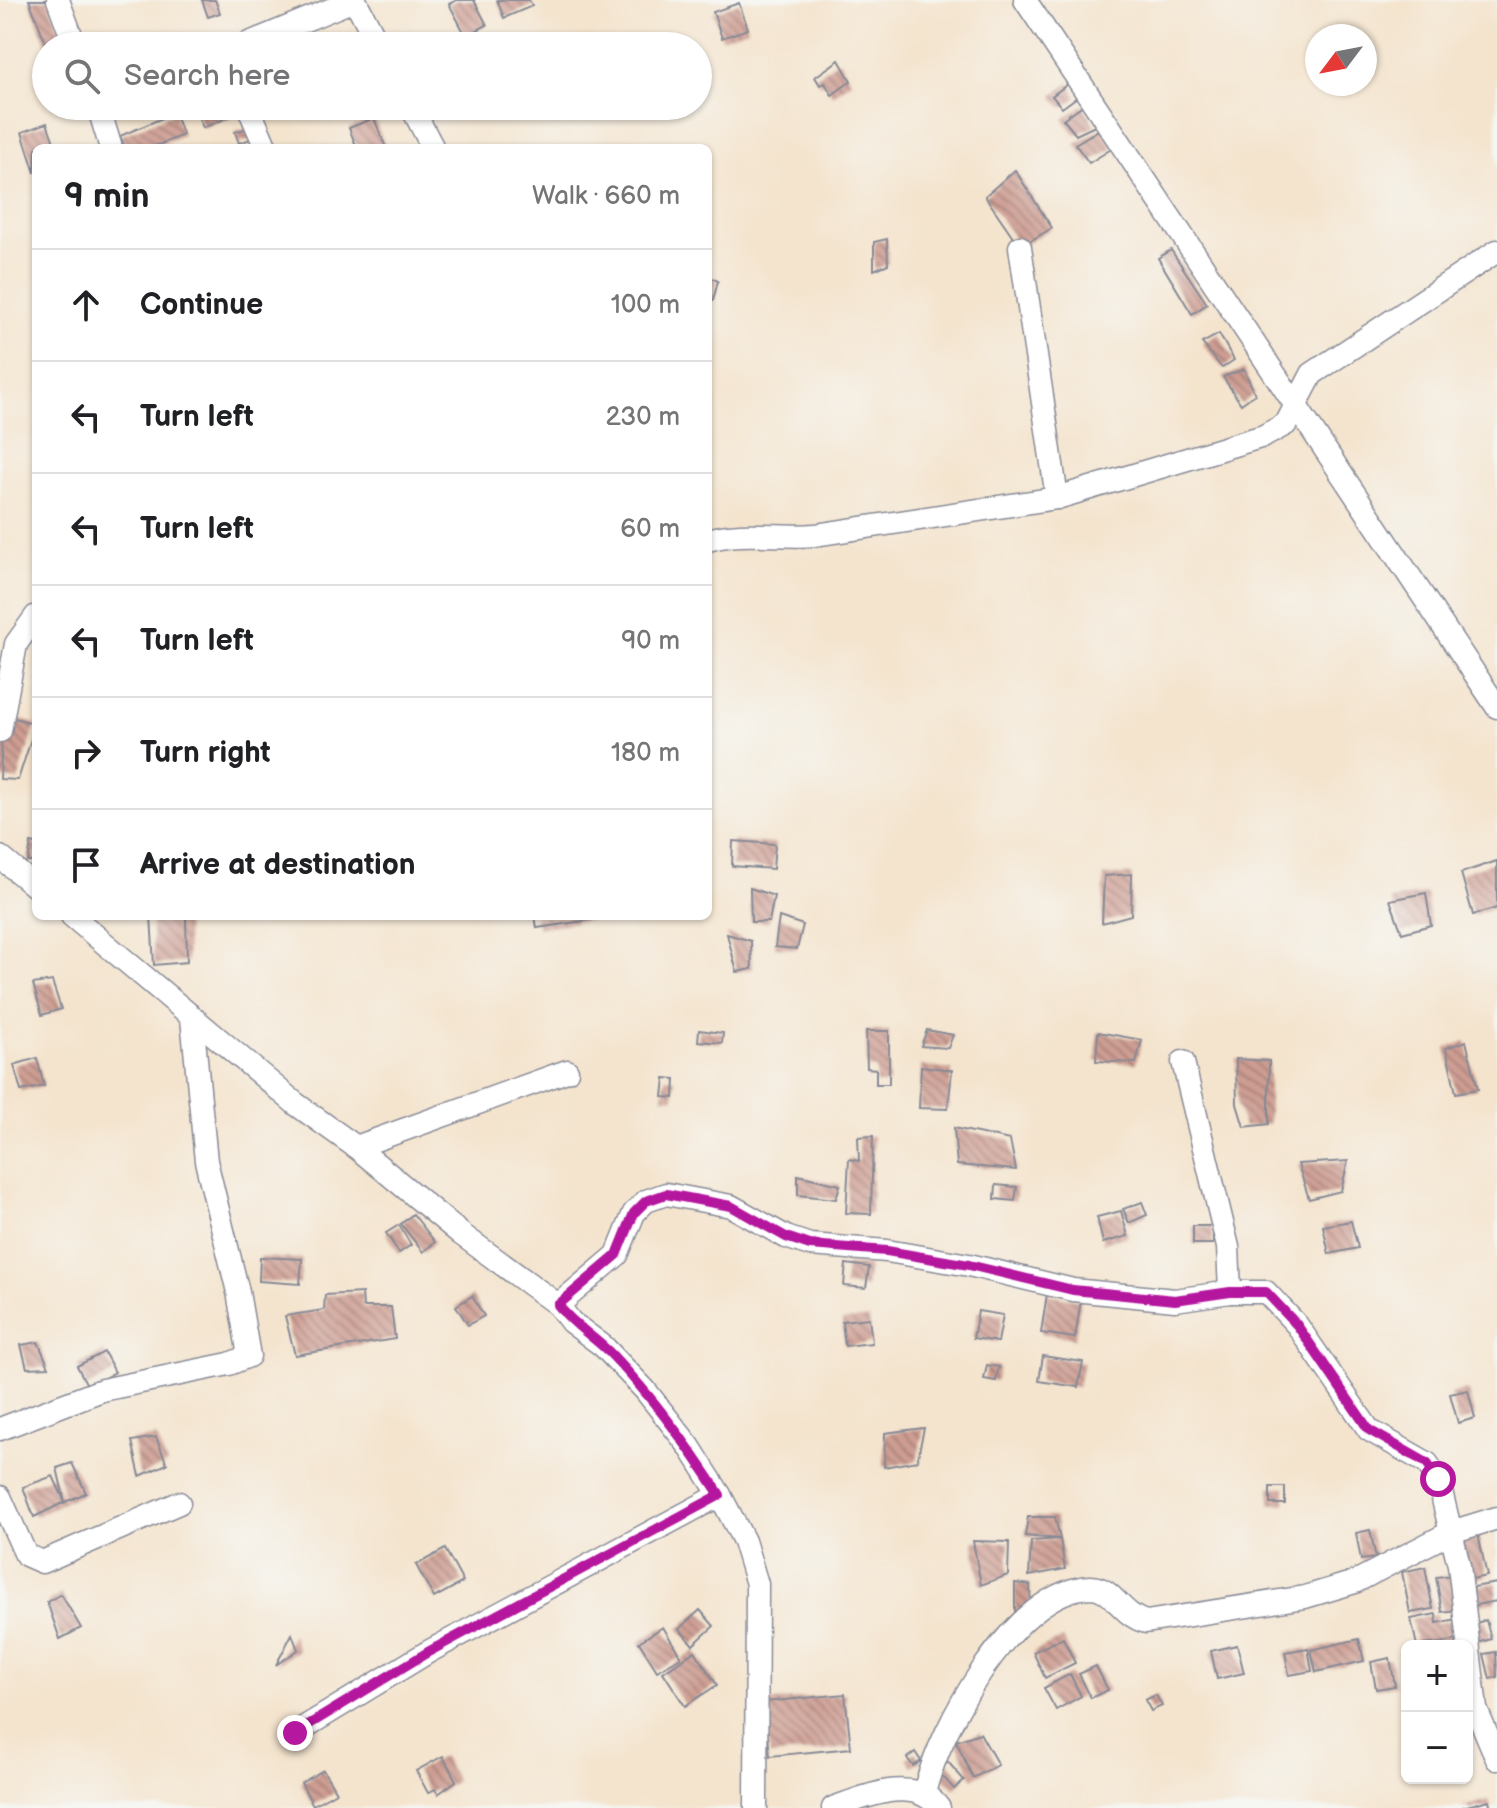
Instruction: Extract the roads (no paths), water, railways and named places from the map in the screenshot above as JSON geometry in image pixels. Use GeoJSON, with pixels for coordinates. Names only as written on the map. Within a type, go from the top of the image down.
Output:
{"type":"FeatureCollection","features":[{"type":"Feature","properties":{"kind":"street"},"geometry":{"type":"LineString","coordinates":[[58,0],[70,32]]}},
{"type":"Feature","properties":{"kind":"street"},"geometry":{"type":"LineString","coordinates":[[276,32],[354,0],[371,32]]}},
{"type":"Feature","properties":{"kind":"street"},"geometry":{"type":"LineString","coordinates":[[1025,0],[1497,707]]}},
{"type":"Feature","properties":{"kind":"street"},"geometry":{"type":"LineString","coordinates":[[102,120],[110,144]]}},
{"type":"Feature","properties":{"kind":"street"},"geometry":{"type":"LineString","coordinates":[[254,120],[264,144]]}},
{"type":"Feature","properties":{"kind":"street"},"geometry":{"type":"LineString","coordinates":[[418,120],[431,144]]}},
{"type":"Feature","properties":{"kind":"street"},"geometry":{"type":"LineString","coordinates":[[1020,247],[1057,498]]}},
{"type":"Feature","properties":{"kind":"street"},"geometry":{"type":"LineString","coordinates":[[712,539],[737,535],[783,538],[815,535],[1057,498],[1264,436],[1286,424],[1312,374],[1497,251]]}},
{"type":"Feature","properties":{"kind":"street"},"geometry":{"type":"LineString","coordinates":[[0,731],[16,644],[32,622]]}},
{"type":"Feature","properties":{"kind":"street"},"geometry":{"type":"LineString","coordinates":[[0,857],[32,884]]}},
{"type":"Feature","properties":{"kind":"street"},"geometry":{"type":"LineString","coordinates":[[77,920],[296,1104],[356,1147],[461,1234],[558,1305],[571,1322],[603,1346],[645,1390],[689,1446],[744,1541],[757,1584],[756,1808]]}},
{"type":"Feature","properties":{"kind":"street"},"geometry":{"type":"LineString","coordinates":[[0,1429],[102,1390],[229,1364],[249,1356],[241,1308],[206,1161],[192,1018]]}},
{"type":"Feature","properties":{"kind":"street"},"geometry":{"type":"LineString","coordinates":[[1183,1062],[1224,1223],[1230,1292]]}},
{"type":"Feature","properties":{"kind":"street"},"geometry":{"type":"LineString","coordinates":[[356,1147],[567,1071]]}},
{"type":"Feature","properties":{"kind":"street"},"geometry":{"type":"LineString","coordinates":[[558,1305],[617,1255],[634,1213],[646,1201],[666,1194],[731,1206],[786,1237],[810,1245],[887,1251],[1105,1294],[1175,1300],[1230,1292],[1266,1292],[1278,1301],[1369,1430],[1427,1463],[1438,1479],[1459,1565],[1476,1709],[1497,1759]]}},
{"type":"Feature","properties":{"kind":"street"},"geometry":{"type":"LineString","coordinates":[[295,1733],[428,1652],[720,1495]]}},
{"type":"Feature","properties":{"kind":"street"},"geometry":{"type":"LineString","coordinates":[[0,1497],[26,1555],[42,1562],[179,1503]]}},
{"type":"Feature","properties":{"kind":"street"},"geometry":{"type":"LineString","coordinates":[[833,1808],[900,1790],[932,1801],[931,1764],[949,1725],[1005,1639],[1058,1597],[1095,1587],[1108,1592],[1130,1618],[1146,1622],[1277,1602],[1355,1582],[1451,1532],[1497,1518]]}}]}
